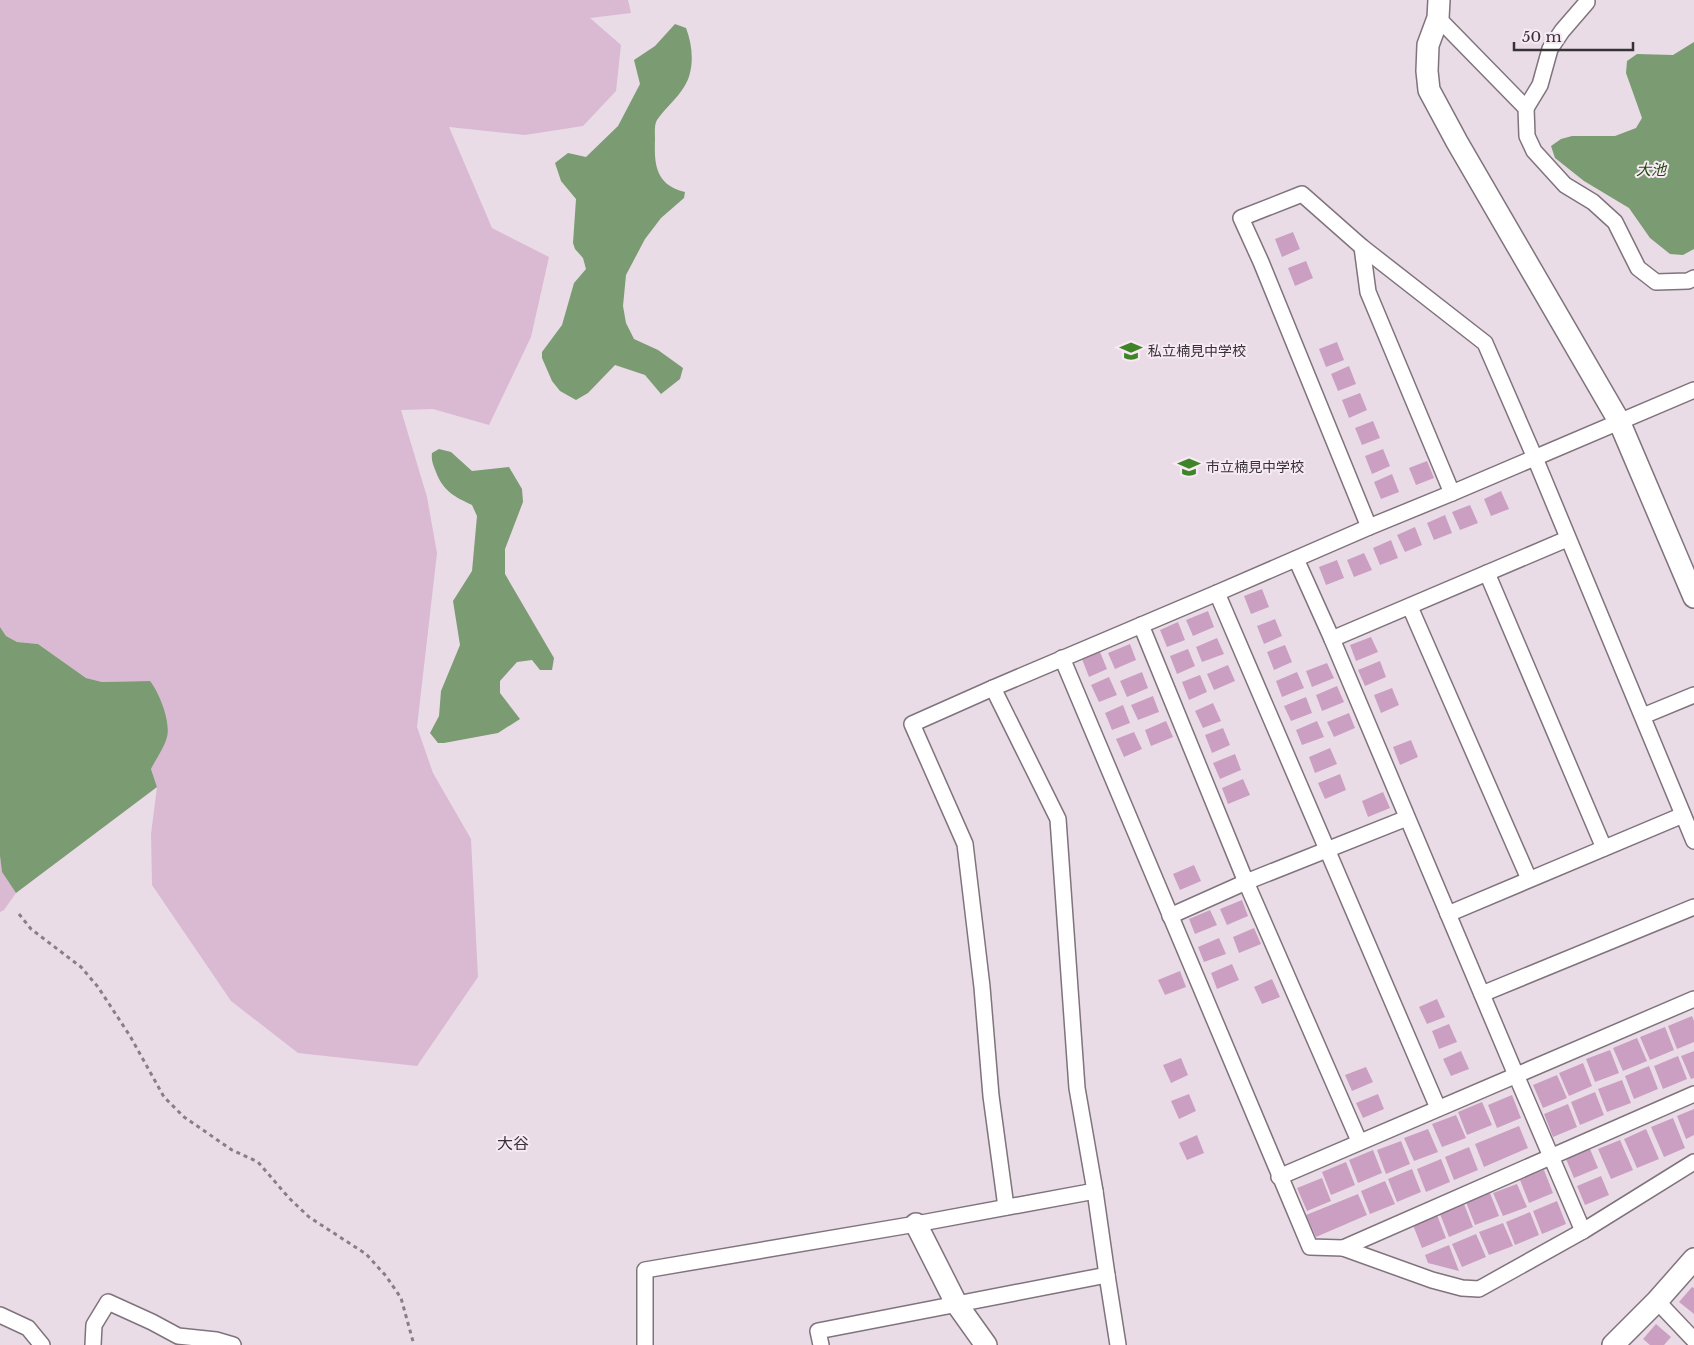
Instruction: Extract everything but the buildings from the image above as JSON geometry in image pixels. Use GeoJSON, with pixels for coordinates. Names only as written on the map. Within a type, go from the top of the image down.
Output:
{"type":"FeatureCollection","features":[{"type":"Feature","properties":{"kind":"street"},"geometry":{"type":"LineString","coordinates":[[1587,2],[1562,30],[1550,49],[1540,84],[1526,108],[1527,136],[1534,151],[1565,185],[1593,202],[1615,222],[1638,268],[1656,282],[1688,281],[1694,278]]}},
{"type":"Feature","properties":{"kind":"street"},"geometry":{"type":"LineString","coordinates":[[1439,9],[1526,108]]}},
{"type":"Feature","properties":{"kind":"street"},"geometry":{"type":"LineString","coordinates":[[1439,9],[1428,45],[1427,71],[1429,90],[1457,142],[1619,421],[1694,597]]}},
{"type":"Feature","properties":{"kind":"street"},"geometry":{"type":"LineString","coordinates":[[1369,526],[1241,218],[1302,194],[1362,247],[1485,343],[1535,458],[1694,841]]}},
{"type":"Feature","properties":{"kind":"street"},"geometry":{"type":"LineString","coordinates":[[1362,247],[1368,292],[1452,493]]}},
{"type":"Feature","properties":{"kind":"street"},"geometry":{"type":"LineString","coordinates":[[1006,1207],[991,1096],[982,987],[965,844],[912,724],[1369,526],[1452,493],[1694,390]]}},
{"type":"Feature","properties":{"kind":"street"},"geometry":{"type":"LineString","coordinates":[[1332,639],[1568,539]]}},
{"type":"Feature","properties":{"kind":"street"},"geometry":{"type":"LineString","coordinates":[[1296,559],[1332,639],[1583,1230]]}},
{"type":"Feature","properties":{"kind":"street"},"geometry":{"type":"LineString","coordinates":[[1487,573],[1604,848]]}},
{"type":"Feature","properties":{"kind":"street"},"geometry":{"type":"LineString","coordinates":[[1218,593],[1438,1108]]}},
{"type":"Feature","properties":{"kind":"street"},"geometry":{"type":"LineString","coordinates":[[1410,607],[1529,879]]}},
{"type":"Feature","properties":{"kind":"street"},"geometry":{"type":"LineString","coordinates":[[1141,625],[1246,882],[1359,1141]]}},
{"type":"Feature","properties":{"kind":"street"},"geometry":{"type":"LineString","coordinates":[[1062,658],[1310,1247],[1343,1248],[1432,1280],[1462,1288],[1479,1289],[1583,1230],[1694,1162]]}},
{"type":"Feature","properties":{"kind":"street"},"geometry":{"type":"LineString","coordinates":[[993,688],[1058,819],[1077,1088],[1095,1191],[1118,1345]]}},
{"type":"Feature","properties":{"kind":"street"},"geometry":{"type":"LineString","coordinates":[[1643,716],[1694,696]]}},
{"type":"Feature","properties":{"kind":"street"},"geometry":{"type":"LineString","coordinates":[[1448,914],[1683,815]]}},
{"type":"Feature","properties":{"kind":"street"},"geometry":{"type":"LineString","coordinates":[[1170,916],[1246,882],[1407,818]]}},
{"type":"Feature","properties":{"kind":"street"},"geometry":{"type":"LineString","coordinates":[[1482,994],[1694,907]]}},
{"type":"Feature","properties":{"kind":"street"},"geometry":{"type":"LineString","coordinates":[[1279,1177],[1359,1141],[1694,999]]}},
{"type":"Feature","properties":{"kind":"street"},"geometry":{"type":"LineString","coordinates":[[1343,1248],[1694,1094]]}},
{"type":"Feature","properties":{"kind":"street"},"geometry":{"type":"LineString","coordinates":[[644,1345],[645,1270],[916,1224],[1095,1191]]}},
{"type":"Feature","properties":{"kind":"street"},"geometry":{"type":"LineString","coordinates":[[916,1224],[956,1303],[986,1345]]}},
{"type":"Feature","properties":{"kind":"street"},"geometry":{"type":"LineString","coordinates":[[1613,1345],[1657,1302],[1694,1259]]}},
{"type":"Feature","properties":{"kind":"street"},"geometry":{"type":"LineString","coordinates":[[821,1345],[818,1331],[1107,1275]]}},
{"type":"Feature","properties":{"kind":"street"},"geometry":{"type":"LineString","coordinates":[[93,1345],[94,1325],[108,1302],[178,1336],[216,1340],[233,1345]]}},
{"type":"Feature","properties":{"kind":"street"},"geometry":{"type":"LineString","coordinates":[[1657,1302],[1694,1340]]}},
{"type":"Feature","properties":{"kind":"street"},"geometry":{"type":"LineString","coordinates":[[0,1315],[4,1315],[28,1328],[42,1345]]}},
{"type":"Feature","properties":{"kind":"path"},"geometry":{"type":"LineString","coordinates":[[19,914],[31,929],[81,967],[98,987],[130,1036],[164,1097],[184,1117],[232,1150],[258,1162],[289,1198],[309,1217],[366,1254],[386,1276],[401,1298],[414,1345]]}},
{"type":"Feature","properties":{"kind":"shaded area"},"geometry":{"type":"Polygon","coordinates":[[[0,0],[628,0],[631,13],[590,18],[621,45],[616,91],[583,126],[525,135],[449,127],[492,228],[549,257],[531,337],[489,425],[433,409],[401,410],[427,497],[437,553],[417,727],[433,773],[471,839],[478,977],[417,1066],[298,1053],[231,1001],[152,885],[151,834],[157,787],[151,769],[167,737],[150,681],[102,682],[86,678],[38,644],[17,642],[6,636],[0,627],[0,0]]]}},
{"type":"Feature","properties":{"kind":"shaded area"},"geometry":{"type":"Polygon","coordinates":[[[0,856],[2,872],[16,893],[4,910],[0,912],[0,856]]]}},
{"type":"Feature","properties":{"kind":"water"},"geometry":{"type":"Polygon","coordinates":[[[675,24],[686,28],[692,58],[690,73],[678,96],[656,122],[655,157],[662,179],[675,189],[685,192],[684,198],[661,218],[645,239],[626,275],[623,306],[626,323],[634,339],[658,350],[683,368],[680,379],[661,394],[645,375],[615,365],[588,393],[576,400],[560,391],[552,381],[542,358],[542,352],[562,325],[574,283],[586,269],[583,258],[575,249],[573,243],[576,199],[561,181],[555,163],[568,153],[586,157],[618,126],[640,84],[634,60],[655,46],[675,24]]]}},
{"type":"Feature","properties":{"kind":"water","name":"大池"},"geometry":{"type":"Polygon","coordinates":[[[1694,42],[1694,249],[1683,255],[1670,254],[1650,238],[1629,208],[1584,181],[1555,158],[1551,146],[1561,139],[1572,136],[1615,136],[1636,128],[1642,118],[1626,73],[1627,61],[1637,54],[1673,55],[1694,42]]]}},
{"type":"Feature","properties":{"kind":"water"},"geometry":{"type":"Polygon","coordinates":[[[439,449],[451,452],[472,471],[509,467],[522,489],[523,502],[505,549],[505,574],[554,658],[552,670],[540,670],[532,660],[517,662],[500,681],[500,693],[520,719],[498,733],[444,743],[438,743],[430,733],[439,716],[441,691],[460,645],[453,601],[472,571],[477,516],[472,505],[450,493],[439,479],[433,465],[432,453],[439,449]]]}},
{"type":"Feature","properties":{"kind":"water"},"geometry":{"type":"Polygon","coordinates":[[[0,627],[6,636],[17,642],[38,644],[86,678],[102,682],[150,681],[157,692],[166,716],[168,731],[164,745],[151,769],[157,787],[16,893],[2,872],[0,856],[0,627]]]}},
{"type":"Feature","properties":{"kind":"place","name":"私立楠見中学校"},"geometry":{"type":"Point","coordinates":[1131,351]}},
{"type":"Feature","properties":{"kind":"place","name":"市立楠見中学校"},"geometry":{"type":"Point","coordinates":[1189,467]}},
{"type":"Feature","properties":{"kind":"district","name":"大谷"},"geometry":{"type":"Point","coordinates":[513,1143]}}]}
